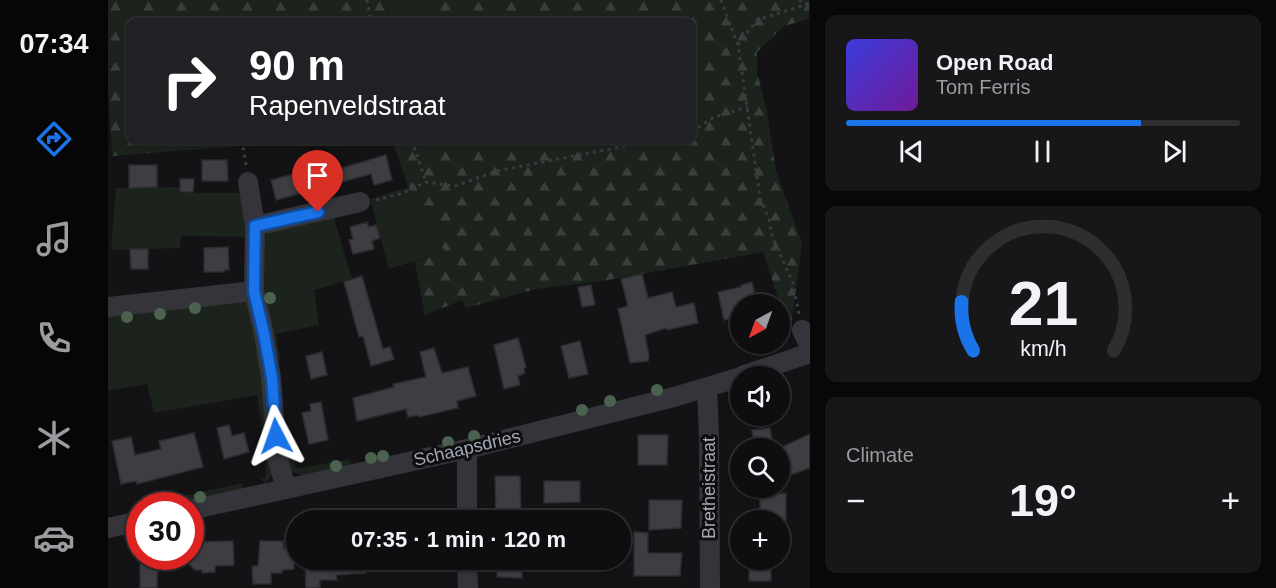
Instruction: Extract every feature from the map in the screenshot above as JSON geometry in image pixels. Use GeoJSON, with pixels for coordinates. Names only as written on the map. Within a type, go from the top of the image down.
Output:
{"type":"FeatureCollection","features":[{"type":"Feature","properties":{"kind":"street"},"geometry":{"type":"LineString","coordinates":[[248,182],[255,226],[254,291],[272,378],[277,456],[286,489]]}},
{"type":"Feature","properties":{"kind":"street"},"geometry":{"type":"LineString","coordinates":[[255,226],[360,202]]}},
{"type":"Feature","properties":{"kind":"street"},"geometry":{"type":"LineString","coordinates":[[108,307],[254,291]]}},
{"type":"Feature","properties":{"kind":"street","name":"Schaapsdries"},"geometry":{"type":"LineString","coordinates":[[775,366],[810,354]]}},
{"type":"Feature","properties":{"kind":"street","name":"Schaapsdries"},"geometry":{"type":"LineString","coordinates":[[204,507],[467,449],[730,381]]}},
{"type":"Feature","properties":{"kind":"street","name":"Bretheistraat"},"geometry":{"type":"LineString","coordinates":[[707,388],[710,438],[710,588]]}},
{"type":"Feature","properties":{"kind":"street"},"geometry":{"type":"LineString","coordinates":[[467,449],[467,510]]}},
{"type":"Feature","properties":{"kind":"street"},"geometry":{"type":"LineString","coordinates":[[108,528],[126,524]]}},
{"type":"Feature","properties":{"kind":"street"},"geometry":{"type":"LineString","coordinates":[[468,570],[468,588]]}},
{"type":"Feature","properties":{"kind":"path"},"geometry":{"type":"LineString","coordinates":[[367,0],[370,18]]}},
{"type":"Feature","properties":{"kind":"path"},"geometry":{"type":"LineString","coordinates":[[721,0],[738,45],[760,197],[769,220],[772,236],[793,283],[806,339]]}},
{"type":"Feature","properties":{"kind":"path"},"geometry":{"type":"LineString","coordinates":[[799,0],[805,5]]}},
{"type":"Feature","properties":{"kind":"path"},"geometry":{"type":"LineString","coordinates":[[738,45],[757,20],[810,2]]}},
{"type":"Feature","properties":{"kind":"path"},"geometry":{"type":"LineString","coordinates":[[696,129],[714,117],[748,107]]}},
{"type":"Feature","properties":{"kind":"path"},"geometry":{"type":"LineString","coordinates":[[243,144],[248,182]]}},
{"type":"Feature","properties":{"kind":"path"},"geometry":{"type":"LineString","coordinates":[[413,144],[426,182]]}},
{"type":"Feature","properties":{"kind":"path"},"geometry":{"type":"LineString","coordinates":[[360,202],[366,203],[403,193],[426,182],[455,186],[497,171],[635,144]]}},
{"type":"Feature","properties":{"kind":"green space"},"geometry":{"type":"Polygon","coordinates":[[[108,0],[387,0],[389,18],[126,18],[126,144],[239,144],[239,146],[112,156],[108,88],[108,0]]]}},
{"type":"Feature","properties":{"kind":"green space"},"geometry":{"type":"Polygon","coordinates":[[[387,0],[417,0],[419,18],[389,18],[387,0]]]}},
{"type":"Feature","properties":{"kind":"green space"},"geometry":{"type":"Polygon","coordinates":[[[417,0],[809,0],[809,19],[784,26],[757,52],[757,72],[767,112],[776,171],[802,243],[790,334],[790,294],[777,294],[763,252],[602,281],[536,289],[466,308],[462,300],[425,315],[415,262],[445,252],[408,187],[393,144],[696,144],[696,18],[419,18],[417,0]]]}},
{"type":"Feature","properties":{"kind":"green space"},"geometry":{"type":"Polygon","coordinates":[[[245,144],[284,144],[246,147],[245,144]]]}},
{"type":"Feature","properties":{"kind":"green space"},"geometry":{"type":"Polygon","coordinates":[[[179,187],[180,193],[241,193],[247,237],[181,236],[180,248],[111,250],[116,188],[179,187]]]}},
{"type":"Feature","properties":{"kind":"green space"},"geometry":{"type":"Polygon","coordinates":[[[408,187],[445,252],[389,269],[370,199],[408,187]]]}},
{"type":"Feature","properties":{"kind":"green space"},"geometry":{"type":"Polygon","coordinates":[[[333,215],[352,279],[314,290],[319,325],[276,334],[280,361],[276,361],[262,297],[263,238],[269,232],[333,215]]]}},
{"type":"Feature","properties":{"kind":"green space"},"geometry":{"type":"Polygon","coordinates":[[[238,299],[247,303],[253,311],[274,468],[265,484],[261,479],[266,478],[266,454],[257,395],[154,413],[147,384],[108,391],[108,315],[238,299]]]}},
{"type":"Feature","properties":{"kind":"green space"},"geometry":{"type":"Polygon","coordinates":[[[290,434],[296,469],[349,459],[353,467],[309,475],[294,472],[287,465],[284,448],[283,435],[290,434]]]}},
{"type":"Feature","properties":{"kind":"green space"},"geometry":{"type":"Polygon","coordinates":[[[243,483],[244,490],[204,499],[204,492],[201,492],[243,483]]]}},
{"type":"Feature","properties":{"kind":"building"},"geometry":{"type":"Polygon","coordinates":[[[386,155],[392,180],[374,185],[371,174],[276,200],[271,180],[333,163],[335,170],[386,155]]]}},
{"type":"Feature","properties":{"kind":"building"},"geometry":{"type":"Polygon","coordinates":[[[202,160],[227,160],[228,181],[202,181],[202,160]]]}},
{"type":"Feature","properties":{"kind":"building"},"geometry":{"type":"Polygon","coordinates":[[[129,165],[157,165],[157,187],[129,188],[129,165]]]}},
{"type":"Feature","properties":{"kind":"building"},"geometry":{"type":"Polygon","coordinates":[[[180,179],[194,179],[193,192],[180,192],[180,179]]]}},
{"type":"Feature","properties":{"kind":"building"},"geometry":{"type":"Polygon","coordinates":[[[368,222],[368,227],[376,225],[380,238],[372,241],[374,249],[353,254],[349,240],[353,239],[350,227],[368,222]]]}},
{"type":"Feature","properties":{"kind":"building"},"geometry":{"type":"Polygon","coordinates":[[[228,247],[229,270],[204,272],[204,248],[228,247]]]}},
{"type":"Feature","properties":{"kind":"building"},"geometry":{"type":"Polygon","coordinates":[[[130,249],[148,249],[148,269],[131,269],[130,249]]]}},
{"type":"Feature","properties":{"kind":"building"},"geometry":{"type":"Polygon","coordinates":[[[642,274],[648,298],[672,292],[676,307],[694,303],[698,323],[667,330],[666,328],[645,335],[648,361],[630,363],[618,309],[628,306],[621,279],[642,274]]]}},
{"type":"Feature","properties":{"kind":"building"},"geometry":{"type":"Polygon","coordinates":[[[362,276],[383,349],[390,347],[394,359],[371,366],[363,336],[359,337],[344,282],[362,276]]]}},
{"type":"Feature","properties":{"kind":"building"},"geometry":{"type":"Polygon","coordinates":[[[752,282],[755,294],[730,294],[730,318],[724,320],[718,292],[741,287],[741,285],[752,282]]]}},
{"type":"Feature","properties":{"kind":"building"},"geometry":{"type":"Polygon","coordinates":[[[591,285],[595,305],[582,307],[578,287],[591,285]]]}},
{"type":"Feature","properties":{"kind":"building"},"geometry":{"type":"Polygon","coordinates":[[[518,338],[526,367],[524,368],[525,373],[518,376],[520,385],[504,389],[494,345],[518,338]]]}},
{"type":"Feature","properties":{"kind":"building"},"geometry":{"type":"Polygon","coordinates":[[[580,341],[588,374],[569,378],[561,346],[580,341]]]}},
{"type":"Feature","properties":{"kind":"building"},"geometry":{"type":"Polygon","coordinates":[[[434,348],[442,373],[468,367],[476,396],[457,401],[458,408],[419,417],[418,415],[408,417],[406,409],[357,421],[353,398],[394,387],[393,384],[426,377],[420,352],[434,348]]]}},
{"type":"Feature","properties":{"kind":"building"},"geometry":{"type":"Polygon","coordinates":[[[322,352],[327,375],[311,379],[306,356],[322,352]]]}},
{"type":"Feature","properties":{"kind":"building"},"geometry":{"type":"Polygon","coordinates":[[[321,402],[328,440],[309,444],[302,413],[311,411],[310,404],[321,402]]]}},
{"type":"Feature","properties":{"kind":"building"},"geometry":{"type":"Polygon","coordinates":[[[229,425],[232,436],[244,433],[249,452],[224,459],[217,428],[229,425]]]}},
{"type":"Feature","properties":{"kind":"building"},"geometry":{"type":"Polygon","coordinates":[[[770,428],[772,438],[753,438],[752,430],[770,428]]]}},
{"type":"Feature","properties":{"kind":"building"},"geometry":{"type":"Polygon","coordinates":[[[194,433],[203,467],[137,484],[136,481],[121,484],[112,441],[131,437],[135,455],[161,449],[159,441],[194,433]]]}},
{"type":"Feature","properties":{"kind":"building"},"geometry":{"type":"Polygon","coordinates":[[[810,434],[810,468],[790,475],[790,443],[810,434]]]}},
{"type":"Feature","properties":{"kind":"building"},"geometry":{"type":"Polygon","coordinates":[[[638,435],[668,435],[667,465],[638,465],[638,435]]]}},
{"type":"Feature","properties":{"kind":"building"},"geometry":{"type":"Polygon","coordinates":[[[495,476],[520,476],[521,510],[496,510],[495,476]]]}},
{"type":"Feature","properties":{"kind":"building"},"geometry":{"type":"Polygon","coordinates":[[[544,481],[580,481],[580,502],[544,503],[544,481]]]}},
{"type":"Feature","properties":{"kind":"building"},"geometry":{"type":"Polygon","coordinates":[[[760,498],[786,498],[786,510],[760,510],[760,498]]]}},
{"type":"Feature","properties":{"kind":"building"},"geometry":{"type":"Polygon","coordinates":[[[649,500],[682,500],[681,528],[649,530],[649,500]]]}},
{"type":"Feature","properties":{"kind":"building"},"geometry":{"type":"Polygon","coordinates":[[[634,532],[648,533],[648,553],[682,553],[680,576],[634,576],[634,532]]]}},
{"type":"Feature","properties":{"kind":"building"},"geometry":{"type":"Polygon","coordinates":[[[233,541],[234,565],[215,566],[215,572],[202,573],[204,570],[204,542],[233,541]]]}},
{"type":"Feature","properties":{"kind":"building"},"geometry":{"type":"Polygon","coordinates":[[[260,541],[283,541],[284,549],[286,549],[286,570],[282,570],[282,573],[271,573],[271,584],[253,584],[252,566],[258,566],[260,541]]]}},
{"type":"Feature","properties":{"kind":"building"},"geometry":{"type":"Polygon","coordinates":[[[140,570],[158,570],[157,588],[140,588],[140,570]]]}},
{"type":"Feature","properties":{"kind":"building"},"geometry":{"type":"Polygon","coordinates":[[[305,570],[366,570],[366,573],[336,575],[337,580],[320,580],[320,588],[306,588],[305,570]]]}},
{"type":"Feature","properties":{"kind":"building"},"geometry":{"type":"Polygon","coordinates":[[[497,570],[522,570],[522,578],[497,577],[497,570]]]}},
{"type":"Feature","properties":{"kind":"building"},"geometry":{"type":"Polygon","coordinates":[[[749,570],[771,570],[771,581],[749,581],[749,570]]]}},
{"type":"Feature","properties":{"kind":"route"},"geometry":{"type":"LineString","coordinates":[[276,436],[272,378],[253,282],[255,226],[318,212]]}}]}
